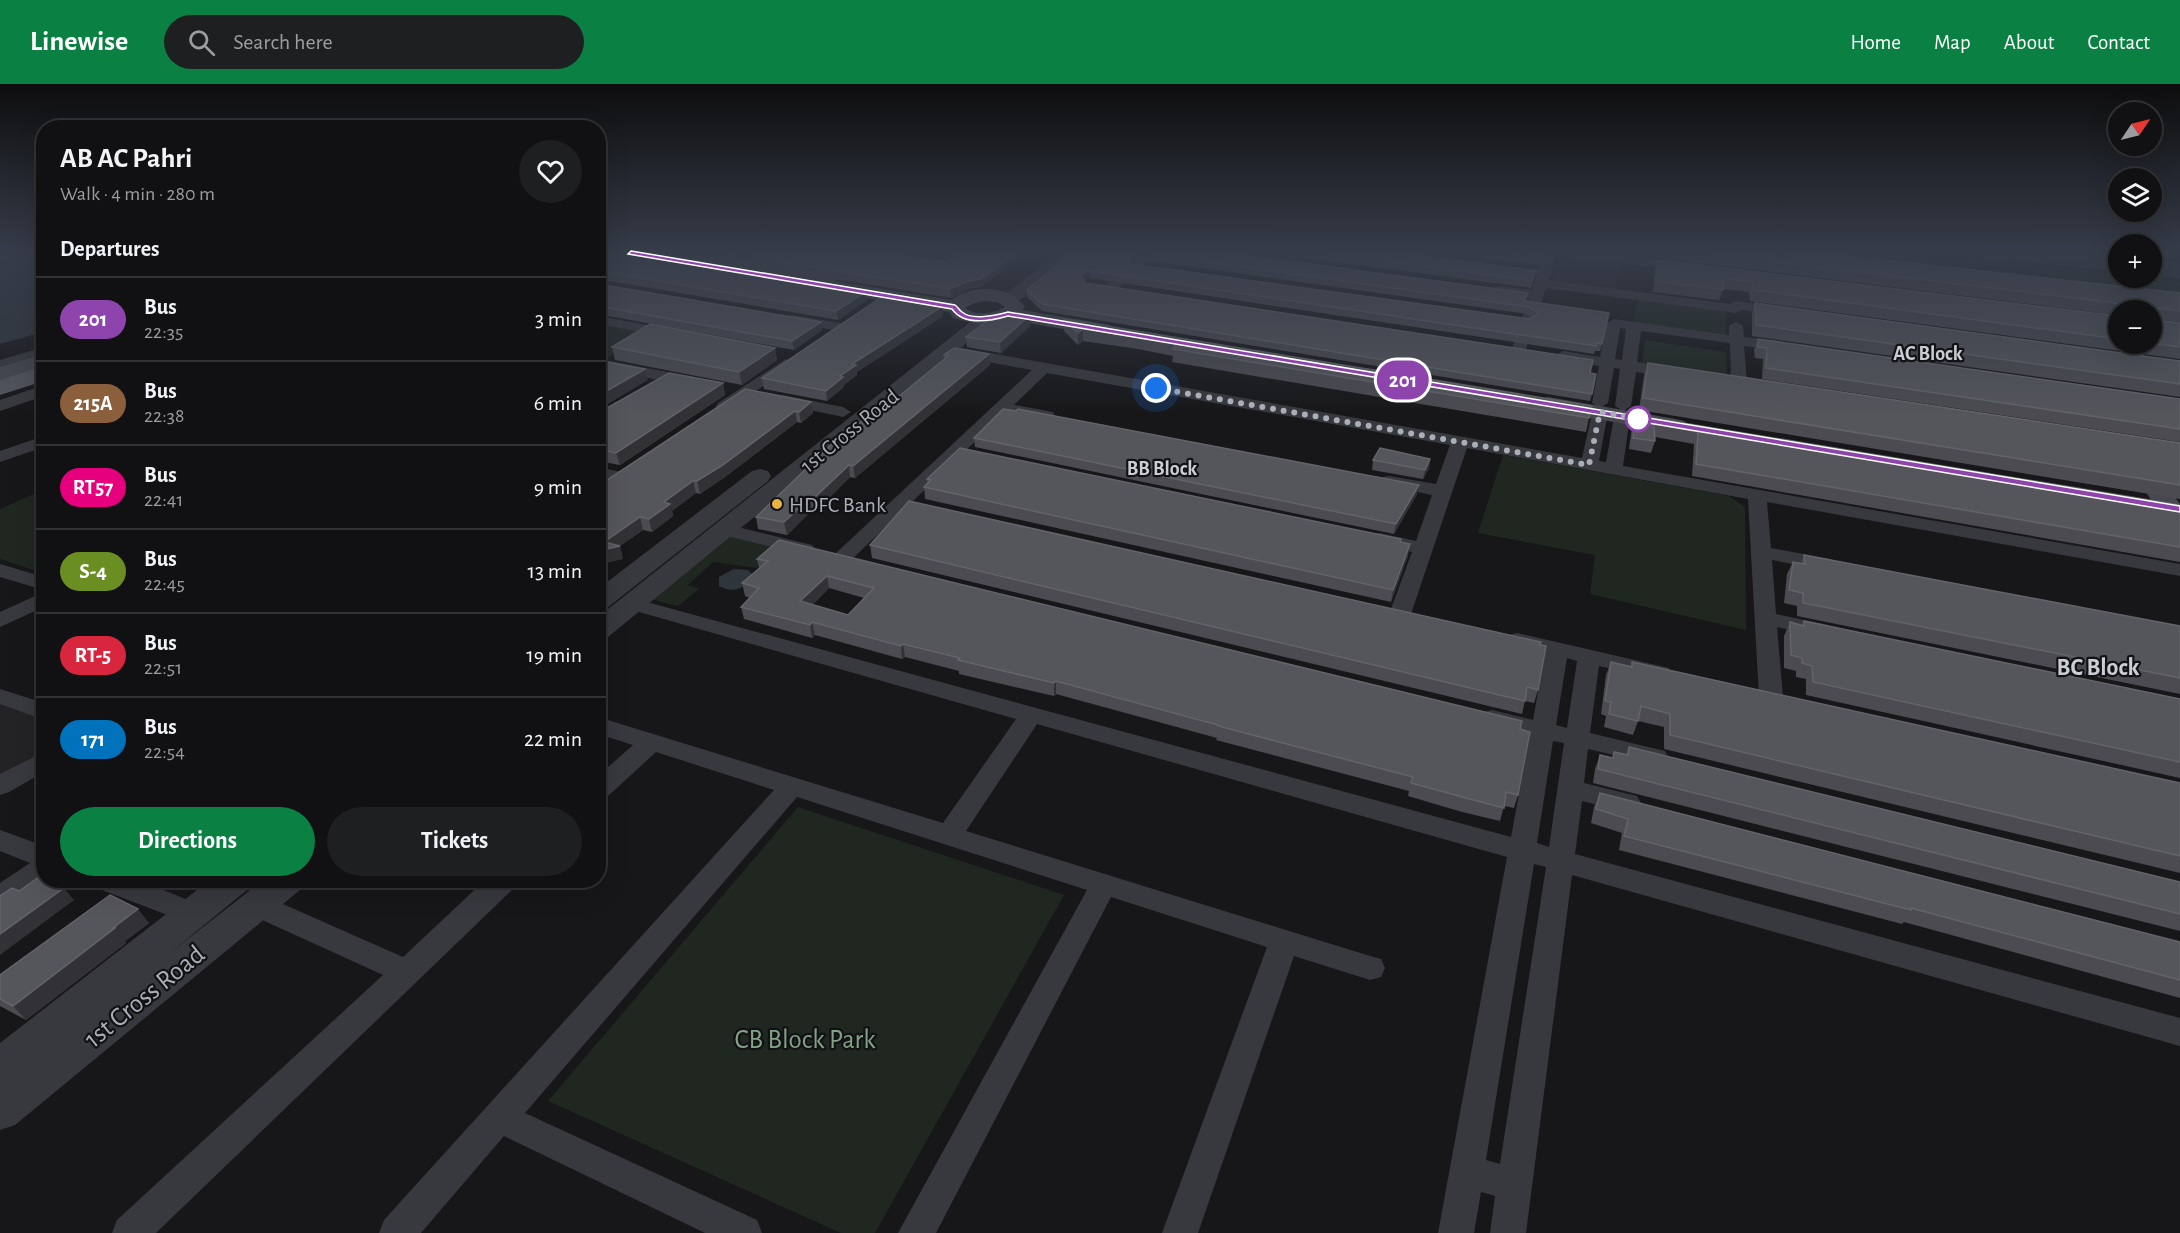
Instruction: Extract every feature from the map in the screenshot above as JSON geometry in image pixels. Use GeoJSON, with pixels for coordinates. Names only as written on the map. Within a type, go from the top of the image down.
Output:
{"type":"FeatureCollection","features":[{"type":"Feature","properties":{"kind":"main road"},"geometry":{"type":"LineString","coordinates":[[948,307],[967,310],[988,307]]}},
{"type":"Feature","properties":{"kind":"main road"},"geometry":{"type":"LineString","coordinates":[[950,307],[967,310],[988,307]]}},
{"type":"Feature","properties":{"kind":"main road"},"geometry":{"type":"LineString","coordinates":[[1017,307],[1124,329]]}},
{"type":"Feature","properties":{"kind":"main road"},"geometry":{"type":"LineString","coordinates":[[0,380],[34,374]]}},
{"type":"Feature","properties":{"kind":"main road"},"geometry":{"type":"LineString","coordinates":[[0,388],[34,374]]}},
{"type":"Feature","properties":{"kind":"main road"},"geometry":{"type":"LineString","coordinates":[[0,395],[34,374]]}},
{"type":"Feature","properties":{"kind":"main road"},"geometry":{"type":"LineString","coordinates":[[1527,395],[1698,424]]}},
{"type":"Feature","properties":{"kind":"street"},"geometry":{"type":"LineString","coordinates":[[1519,349],[1523,319],[1528,307]]}},
{"type":"Feature","properties":{"kind":"street"},"geometry":{"type":"LineString","coordinates":[[1735,307],[1739,382]]}},
{"type":"Feature","properties":{"kind":"street"},"geometry":{"type":"LineString","coordinates":[[1756,307],[1806,315]]}},
{"type":"Feature","properties":{"kind":"street","name":"1st Cross Road"},"geometry":{"type":"LineString","coordinates":[[606,594],[771,480],[948,351],[967,310]]}},
{"type":"Feature","properties":{"kind":"street","name":"1st Cross Road"},"geometry":{"type":"LineString","coordinates":[[606,625],[725,530],[771,480],[843,412],[967,310]]}},
{"type":"Feature","properties":{"kind":"street"},"geometry":{"type":"LineString","coordinates":[[783,317],[845,324],[823,339]]}},
{"type":"Feature","properties":{"kind":"street"},"geometry":{"type":"LineString","coordinates":[[606,322],[692,338]]}},
{"type":"Feature","properties":{"kind":"street"},"geometry":{"type":"LineString","coordinates":[[1614,470],[1607,362],[1614,323],[1807,350]]}},
{"type":"Feature","properties":{"kind":"street"},"geometry":{"type":"LineString","coordinates":[[1589,465],[1629,366],[1634,326]]}},
{"type":"Feature","properties":{"kind":"street"},"geometry":{"type":"LineString","coordinates":[[948,351],[2180,570]]}},
{"type":"Feature","properties":{"kind":"street"},"geometry":{"type":"LineString","coordinates":[[706,418],[796,357],[773,353]]}},
{"type":"Feature","properties":{"kind":"street"},"geometry":{"type":"LineString","coordinates":[[0,365],[36,354]]}},
{"type":"Feature","properties":{"kind":"street"},"geometry":{"type":"LineString","coordinates":[[1552,354],[1695,376]]}},
{"type":"Feature","properties":{"kind":"street"},"geometry":{"type":"LineString","coordinates":[[606,365],[843,412]]}},
{"type":"Feature","properties":{"kind":"street"},"geometry":{"type":"LineString","coordinates":[[842,558],[910,505],[955,451],[1043,368]]}},
{"type":"Feature","properties":{"kind":"street"},"geometry":{"type":"LineString","coordinates":[[0,406],[34,374]]}},
{"type":"Feature","properties":{"kind":"street"},"geometry":{"type":"LineString","coordinates":[[648,389],[668,377]]}},
{"type":"Feature","properties":{"kind":"street"},"geometry":{"type":"LineString","coordinates":[[1001,407],[1059,418]]}},
{"type":"Feature","properties":{"kind":"street"},"geometry":{"type":"LineString","coordinates":[[1400,614],[1460,442]]}},
{"type":"Feature","properties":{"kind":"street"},"geometry":{"type":"LineString","coordinates":[[0,457],[36,444]]}},
{"type":"Feature","properties":{"kind":"street"},"geometry":{"type":"LineString","coordinates":[[955,451],[978,456]]}},
{"type":"Feature","properties":{"kind":"street"},"geometry":{"type":"LineString","coordinates":[[606,472],[625,473],[606,486]]}},
{"type":"Feature","properties":{"kind":"street"},"geometry":{"type":"LineString","coordinates":[[1372,478],[1443,491]]}},
{"type":"Feature","properties":{"kind":"street"},"geometry":{"type":"LineString","coordinates":[[1757,495],[1771,697]]}},
{"type":"Feature","properties":{"kind":"street"},"geometry":{"type":"LineString","coordinates":[[725,530],[865,564]]}},
{"type":"Feature","properties":{"kind":"street"},"geometry":{"type":"LineString","coordinates":[[1364,536],[1423,548]]}},
{"type":"Feature","properties":{"kind":"street"},"geometry":{"type":"LineString","coordinates":[[1761,552],[1854,570]]}},
{"type":"Feature","properties":{"kind":"street"},"geometry":{"type":"LineString","coordinates":[[0,570],[36,581]]}},
{"type":"Feature","properties":{"kind":"street"},"geometry":{"type":"LineString","coordinates":[[0,621],[36,602]]}},
{"type":"Feature","properties":{"kind":"street"},"geometry":{"type":"LineString","coordinates":[[632,604],[2180,1032]]}},
{"type":"Feature","properties":{"kind":"street"},"geometry":{"type":"LineString","coordinates":[[1377,609],[1423,619]]}},
{"type":"Feature","properties":{"kind":"street"},"geometry":{"type":"LineString","coordinates":[[1766,618],[1846,635]]}},
{"type":"Feature","properties":{"kind":"street"},"geometry":{"type":"LineString","coordinates":[[1501,637],[1680,677]]}},
{"type":"Feature","properties":{"kind":"street"},"geometry":{"type":"LineString","coordinates":[[1456,1233],[1557,650]]}},
{"type":"Feature","properties":{"kind":"street"},"geometry":{"type":"LineString","coordinates":[[1508,1233],[1588,656]]}},
{"type":"Feature","properties":{"kind":"street"},"geometry":{"type":"LineString","coordinates":[[1748,692],[1794,702]]}},
{"type":"Feature","properties":{"kind":"street"},"geometry":{"type":"LineString","coordinates":[[0,696],[36,709]]}},
{"type":"Feature","properties":{"kind":"street"},"geometry":{"type":"LineString","coordinates":[[1474,713],[1681,764]]}},
{"type":"Feature","properties":{"kind":"street"},"geometry":{"type":"LineString","coordinates":[[948,835],[1032,714]]}},
{"type":"Feature","properties":{"kind":"street"},"geometry":{"type":"LineString","coordinates":[[606,727],[1370,968]]}},
{"type":"Feature","properties":{"kind":"street"},"geometry":{"type":"LineString","coordinates":[[606,783],[651,741]]}},
{"type":"Feature","properties":{"kind":"street"},"geometry":{"type":"LineString","coordinates":[[0,786],[36,765]]}},
{"type":"Feature","properties":{"kind":"street"},"geometry":{"type":"LineString","coordinates":[[396,1233],[792,786]]}},
{"type":"Feature","properties":{"kind":"street"},"geometry":{"type":"LineString","coordinates":[[1571,789],[1651,809]]}},
{"type":"Feature","properties":{"kind":"street"},"geometry":{"type":"LineString","coordinates":[[0,840],[36,854]]}},
{"type":"Feature","properties":{"kind":"street"},"geometry":{"type":"LineString","coordinates":[[0,897],[36,872]]}},
{"type":"Feature","properties":{"kind":"street"},"geometry":{"type":"LineString","coordinates":[[916,1233],[1104,884]]}},
{"type":"Feature","properties":{"kind":"street"},"geometry":{"type":"LineString","coordinates":[[128,888],[192,913]]}},
{"type":"Feature","properties":{"kind":"street","name":"1st Cross Road"},"geometry":{"type":"LineString","coordinates":[[0,1112],[20,1066],[192,913],[262,888]]}},
{"type":"Feature","properties":{"kind":"street"},"geometry":{"type":"LineString","coordinates":[[130,1233],[496,888]]}},
{"type":"Feature","properties":{"kind":"street"},"geometry":{"type":"LineString","coordinates":[[246,893],[407,972]]}},
{"type":"Feature","properties":{"kind":"street","name":"1st Cross Road"},"geometry":{"type":"LineString","coordinates":[[20,1066],[246,893]]}},
{"type":"Feature","properties":{"kind":"street"},"geometry":{"type":"LineString","coordinates":[[1180,1233],[1284,941]]}},
{"type":"Feature","properties":{"kind":"street"},"geometry":{"type":"LineString","coordinates":[[499,1117],[744,1233]]}},
{"type":"Feature","properties":{"kind":"street"},"geometry":{"type":"LineString","coordinates":[[1467,1171],[1515,1185]]}},
{"type":"Feature","properties":{"kind":"shaded area"},"geometry":{"type":"Polygon","coordinates":[[[0,307],[36,307],[36,334],[0,344],[0,307]]]}},
{"type":"Feature","properties":{"kind":"shaded area"},"geometry":{"type":"Polygon","coordinates":[[[734,569],[748,570],[754,576],[747,584],[734,590],[719,586],[719,577],[734,569]]]}},
{"type":"Feature","properties":{"kind":"shaded area"},"geometry":{"type":"Polygon","coordinates":[[[0,700],[36,713],[36,759],[0,781],[0,700]]]}},
{"type":"Feature","properties":{"kind":"green space"},"geometry":{"type":"Polygon","coordinates":[[[1637,307],[1726,308],[1726,335],[1633,323],[1637,307]]]}},
{"type":"Feature","properties":{"kind":"green space"},"geometry":{"type":"Polygon","coordinates":[[[606,323],[653,332],[606,358],[606,323]]]}},
{"type":"Feature","properties":{"kind":"green space"},"geometry":{"type":"Polygon","coordinates":[[[1645,340],[1726,352],[1727,376],[1642,363],[1645,340]]]}},
{"type":"Feature","properties":{"kind":"green space"},"geometry":{"type":"Polygon","coordinates":[[[1503,455],[1729,496],[1745,507],[1746,630],[1590,594],[1595,555],[1478,533],[1503,455]]]}},
{"type":"Feature","properties":{"kind":"green space"},"geometry":{"type":"Polygon","coordinates":[[[36,493],[36,571],[0,559],[0,509],[36,493]]]}},
{"type":"Feature","properties":{"kind":"green space"},"geometry":{"type":"Polygon","coordinates":[[[725,533],[779,548],[757,568],[713,562],[688,585],[699,589],[678,606],[646,598],[725,533]]]}},
{"type":"Feature","properties":{"kind":"green space","name":"CB Block Park"},"geometry":{"type":"Polygon","coordinates":[[[798,807],[1064,895],[875,1233],[841,1233],[548,1101],[798,807]]]}},
{"type":"Feature","properties":{"kind":"building"},"geometry":{"type":"Polygon","coordinates":[[[606,307],[731,307],[821,322],[792,341],[606,307]]]}},
{"type":"Feature","properties":{"kind":"building"},"geometry":{"type":"Polygon","coordinates":[[[810,307],[843,307],[836,311],[810,307]]]}},
{"type":"Feature","properties":{"kind":"building"},"geometry":{"type":"Polygon","coordinates":[[[867,307],[942,307],[852,364],[856,365],[840,376],[843,377],[826,391],[762,378],[867,307]]]}},
{"type":"Feature","properties":{"kind":"building"},"geometry":{"type":"Polygon","coordinates":[[[1058,307],[1241,307],[1593,360],[1590,373],[1596,374],[1592,394],[1058,307]]]}},
{"type":"Feature","properties":{"kind":"building"},"geometry":{"type":"Polygon","coordinates":[[[1330,307],[1439,307],[1529,319],[1539,314],[1527,307],[1564,307],[1609,313],[1602,344],[1596,343],[1596,346],[1330,307]]]}},
{"type":"Feature","properties":{"kind":"building"},"geometry":{"type":"Polygon","coordinates":[[[1755,307],[1782,307],[2108,351],[2108,354],[2129,354],[2180,361],[2180,384],[1756,325],[1755,307]]]}},
{"type":"Feature","properties":{"kind":"building"},"geometry":{"type":"Polygon","coordinates":[[[1877,307],[2041,307],[2108,315],[2108,338],[1877,307]]]}},
{"type":"Feature","properties":{"kind":"building"},"geometry":{"type":"Polygon","coordinates":[[[2162,307],[2180,307],[2180,311],[2162,309],[2162,307]]]}},
{"type":"Feature","properties":{"kind":"building"},"geometry":{"type":"Polygon","coordinates":[[[1010,312],[1030,315],[1000,342],[966,337],[994,316],[1010,312]]]}},
{"type":"Feature","properties":{"kind":"building"},"geometry":{"type":"Polygon","coordinates":[[[1064,319],[1592,406],[1589,418],[1173,349],[1177,344],[1138,337],[1083,329],[1078,333],[1064,319]]]}},
{"type":"Feature","properties":{"kind":"building"},"geometry":{"type":"Polygon","coordinates":[[[2162,321],[2180,323],[2180,347],[2162,345],[2162,321]]]}},
{"type":"Feature","properties":{"kind":"building"},"geometry":{"type":"Polygon","coordinates":[[[650,324],[775,348],[739,372],[612,347],[650,324]]]}},
{"type":"Feature","properties":{"kind":"building"},"geometry":{"type":"Polygon","coordinates":[[[1758,339],[2180,399],[2180,429],[1766,368],[1767,348],[1758,347],[1758,339]]]}},
{"type":"Feature","properties":{"kind":"building"},"geometry":{"type":"Polygon","coordinates":[[[954,348],[989,354],[853,466],[849,465],[784,522],[756,517],[834,442],[894,397],[897,398],[948,356],[944,355],[954,348]]]}},
{"type":"Feature","properties":{"kind":"building"},"geometry":{"type":"Polygon","coordinates":[[[606,362],[645,369],[606,391],[606,362]]]}},
{"type":"Feature","properties":{"kind":"building"},"geometry":{"type":"Polygon","coordinates":[[[1648,363],[2180,443],[2180,485],[1643,398],[1648,363]]]}},
{"type":"Feature","properties":{"kind":"building"},"geometry":{"type":"Polygon","coordinates":[[[669,373],[723,383],[616,453],[606,451],[606,408],[669,373]]]}},
{"type":"Feature","properties":{"kind":"building"},"geometry":{"type":"Polygon","coordinates":[[[745,389],[811,402],[799,412],[795,411],[723,465],[697,481],[693,481],[664,502],[670,504],[649,519],[640,517],[606,541],[606,481],[745,389]]]}},
{"type":"Feature","properties":{"kind":"building"},"geometry":{"type":"Polygon","coordinates":[[[1003,409],[1016,411],[1018,409],[1419,485],[1396,524],[974,438],[1003,409]]]}},
{"type":"Feature","properties":{"kind":"building"},"geometry":{"type":"Polygon","coordinates":[[[1635,415],[2180,505],[2180,547],[1696,464],[1698,432],[1654,424],[1655,441],[1633,438],[1635,415]]]}},
{"type":"Feature","properties":{"kind":"building"},"geometry":{"type":"Polygon","coordinates":[[[960,448],[1401,539],[1400,542],[1410,544],[1393,590],[924,487],[931,480],[927,479],[960,448]]]}},
{"type":"Feature","properties":{"kind":"building"},"geometry":{"type":"Polygon","coordinates":[[[1380,448],[1430,459],[1425,470],[1373,460],[1380,448]]]}},
{"type":"Feature","properties":{"kind":"building"},"geometry":{"type":"Polygon","coordinates":[[[909,501],[1541,642],[1540,645],[1546,646],[1538,690],[1527,687],[1525,701],[870,545],[909,501]]]}},
{"type":"Feature","properties":{"kind":"building"},"geometry":{"type":"Polygon","coordinates":[[[779,540],[1522,721],[1520,729],[1530,732],[1518,795],[1506,792],[1504,808],[1411,783],[1413,777],[1056,681],[1054,683],[903,644],[901,646],[812,622],[810,625],[741,607],[759,588],[742,583],[768,561],[757,559],[779,540]],[[827,576],[800,601],[848,615],[874,588],[827,576]]]}},
{"type":"Feature","properties":{"kind":"building"},"geometry":{"type":"Polygon","coordinates":[[[606,542],[620,546],[606,549],[606,542]]]}},
{"type":"Feature","properties":{"kind":"building"},"geometry":{"type":"Polygon","coordinates":[[[1804,555],[2180,626],[2180,678],[1803,603],[1803,593],[1789,590],[1793,562],[1805,564],[1804,555]]]}},
{"type":"Feature","properties":{"kind":"building"},"geometry":{"type":"Polygon","coordinates":[[[1804,621],[2180,699],[2180,762],[1813,682],[1812,666],[1802,663],[1802,658],[1791,655],[1790,622],[1804,626],[1804,621]]]}},
{"type":"Feature","properties":{"kind":"building"},"geometry":{"type":"Polygon","coordinates":[[[1611,662],[1632,667],[1632,662],[2180,783],[2180,856],[1670,735],[1670,714],[1641,706],[1638,721],[1609,714],[1611,702],[1605,701],[1611,662]]]}},
{"type":"Feature","properties":{"kind":"building"},"geometry":{"type":"Polygon","coordinates":[[[1629,747],[2180,882],[2180,914],[1598,769],[1600,755],[1613,758],[1614,752],[1628,755],[1629,747]]]}},
{"type":"Feature","properties":{"kind":"building"},"geometry":{"type":"Polygon","coordinates":[[[1600,793],[2180,942],[2180,980],[1911,908],[1911,910],[1624,836],[1628,819],[1596,809],[1600,793]]]}},
{"type":"Feature","properties":{"kind":"building"},"geometry":{"type":"Polygon","coordinates":[[[36,879],[36,888],[64,888],[0,934],[0,896],[12,888],[19,891],[36,879]]]}},
{"type":"Feature","properties":{"kind":"building"},"geometry":{"type":"Polygon","coordinates":[[[110,895],[138,909],[13,1006],[0,999],[0,975],[110,895]]]}},
{"type":"Feature","properties":{"kind":"bus line","name":"201"},"geometry":{"type":"LineString","coordinates":[[953,307],[960,314],[970,318],[985,319],[1008,314],[2180,509]]}},
{"type":"Feature","properties":{"kind":"place","name":"HDFC Bank"},"geometry":{"type":"Point","coordinates":[777,504]}},
{"type":"Feature","properties":{"kind":"district","name":"AC Block"},"geometry":{"type":"Point","coordinates":[1928,353]}},
{"type":"Feature","properties":{"kind":"district","name":"BB Block"},"geometry":{"type":"Point","coordinates":[1162,468]}},
{"type":"Feature","properties":{"kind":"district","name":"BC Block"},"geometry":{"type":"Point","coordinates":[2098,667]}},
{"type":"Feature","properties":{"kind":"route"},"geometry":{"type":"LineString","coordinates":[[1156,388],[1589,465],[1600,412],[1645,420],[1638,419]]}}]}
